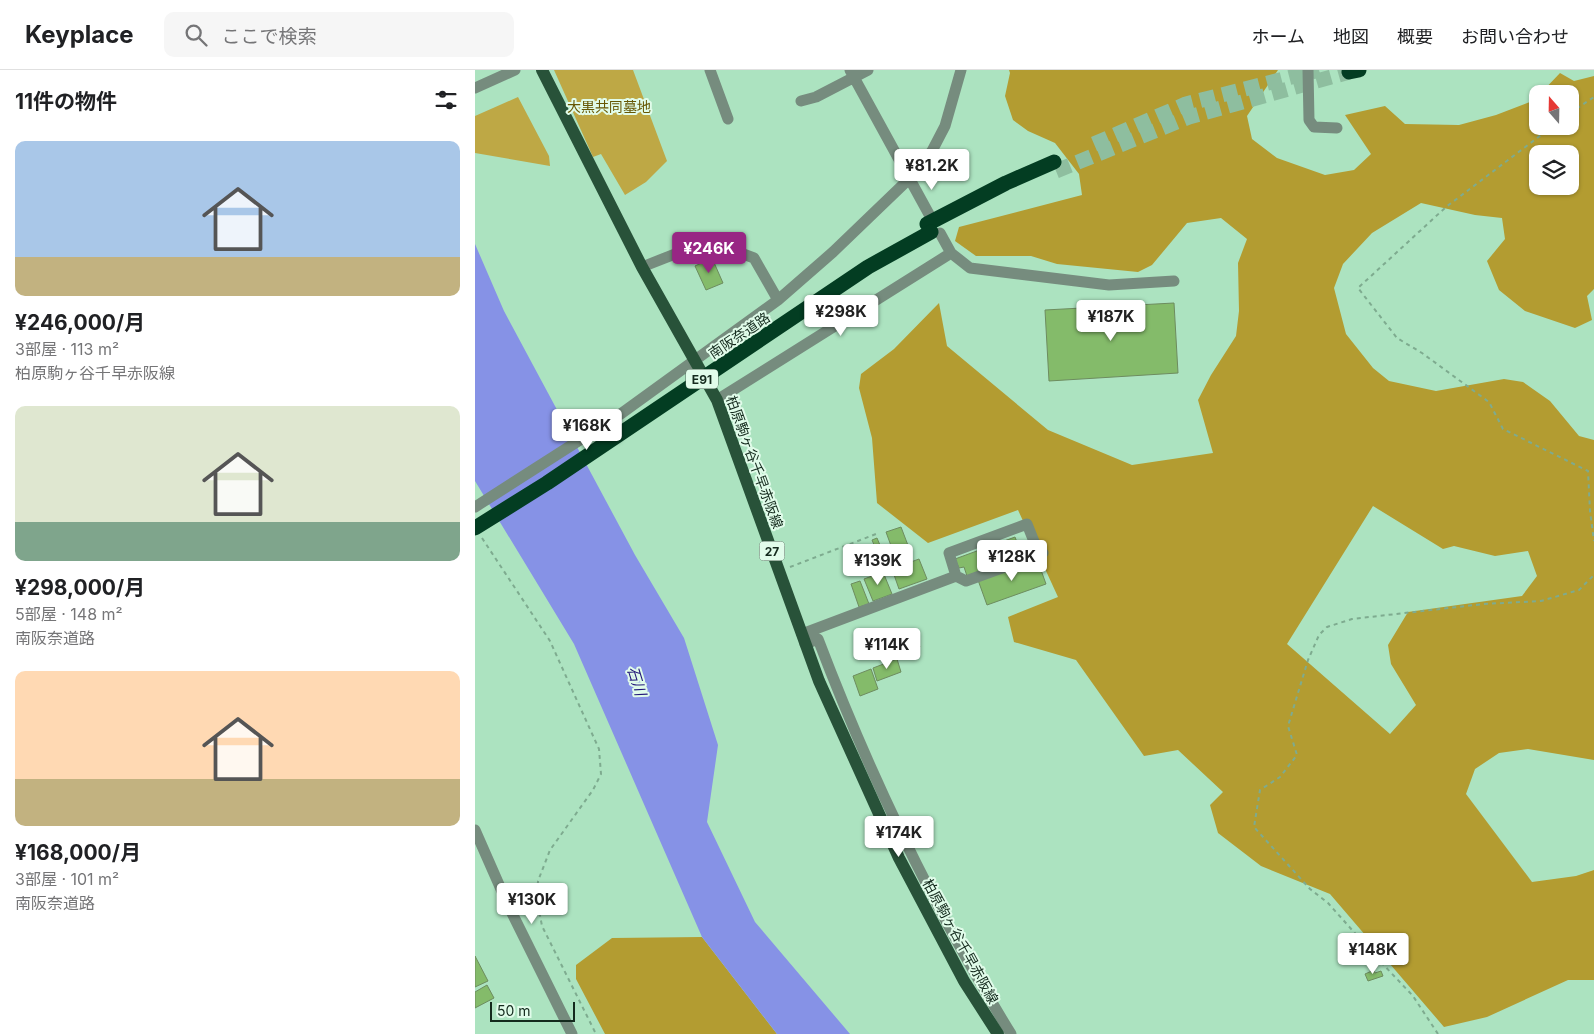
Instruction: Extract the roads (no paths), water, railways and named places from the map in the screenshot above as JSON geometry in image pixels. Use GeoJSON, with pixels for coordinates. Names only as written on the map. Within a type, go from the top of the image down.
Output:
{"type":"FeatureCollection","features":[{"type":"Feature","properties":{"kind":"highway","name":"南阪奈道路"},"geometry":{"type":"LineString","coordinates":[[475,528],[547,483],[932,226],[1005,183],[1055,167]]}},
{"type":"Feature","properties":{"kind":"highway","name":"南阪奈道路"},"geometry":{"type":"LineString","coordinates":[[475,519],[540,478],[861,260],[932,226]]}},
{"type":"Feature","properties":{"kind":"main road","name":"柏原駒ヶ谷千早赤阪線"},"geometry":{"type":"LineString","coordinates":[[542,70],[642,267],[717,400],[819,681],[899,858],[964,981],[998,1034]]}},
{"type":"Feature","properties":{"kind":"street"},"geometry":{"type":"LineString","coordinates":[[475,88],[515,70]]}},
{"type":"Feature","properties":{"kind":"street"},"geometry":{"type":"LineString","coordinates":[[710,70],[728,119]]}},
{"type":"Feature","properties":{"kind":"street"},"geometry":{"type":"LineString","coordinates":[[801,101],[816,97],[852,74],[867,70]]}},
{"type":"Feature","properties":{"kind":"street"},"geometry":{"type":"LineString","coordinates":[[475,507],[622,412],[778,300],[833,252],[910,178],[932,151],[945,126],[961,70]]}},
{"type":"Feature","properties":{"kind":"street"},"geometry":{"type":"LineString","coordinates":[[1308,70],[1309,120],[1314,126],[1337,128]]}},
{"type":"Feature","properties":{"kind":"street"},"geometry":{"type":"LineString","coordinates":[[852,74],[910,178],[932,226],[951,253],[970,268],[1109,286],[1174,282]]}},
{"type":"Feature","properties":{"kind":"street"},"geometry":{"type":"LineString","coordinates":[[642,267],[708,241],[754,258],[778,300]]}},
{"type":"Feature","properties":{"kind":"street"},"geometry":{"type":"LineString","coordinates":[[717,400],[951,253]]}},
{"type":"Feature","properties":{"kind":"street"},"geometry":{"type":"LineString","coordinates":[[1027,524],[1039,548],[966,581],[957,576],[949,553],[1027,524]]}},
{"type":"Feature","properties":{"kind":"street"},"geometry":{"type":"LineString","coordinates":[[803,639],[957,576]]}},
{"type":"Feature","properties":{"kind":"street"},"geometry":{"type":"LineString","coordinates":[[803,639],[819,639],[853,726],[914,859],[957,944],[1011,1034]]}},
{"type":"Feature","properties":{"kind":"street"},"geometry":{"type":"LineString","coordinates":[[475,830],[507,905],[567,1032]]}},
{"type":"Feature","properties":{"kind":"water","name":"石川"},"geometry":{"type":"Polygon","coordinates":[[[475,244],[504,311],[635,555],[684,638],[718,745],[707,822],[755,922],[850,1034],[777,1034],[702,937],[574,644],[475,481],[475,244]]]}},
{"type":"Feature","properties":{"kind":"tunnel"},"geometry":{"type":"LineString","coordinates":[[1094,144],[1186,104],[1319,70]]}},
{"type":"Feature","properties":{"kind":"tunnel"},"geometry":{"type":"LineString","coordinates":[[1056,171],[1189,117],[1349,72]]}},
{"type":"Feature","properties":{"kind":"park label","name":"大黒共同墓地"},"geometry":{"type":"Point","coordinates":[609,106]}}]}
